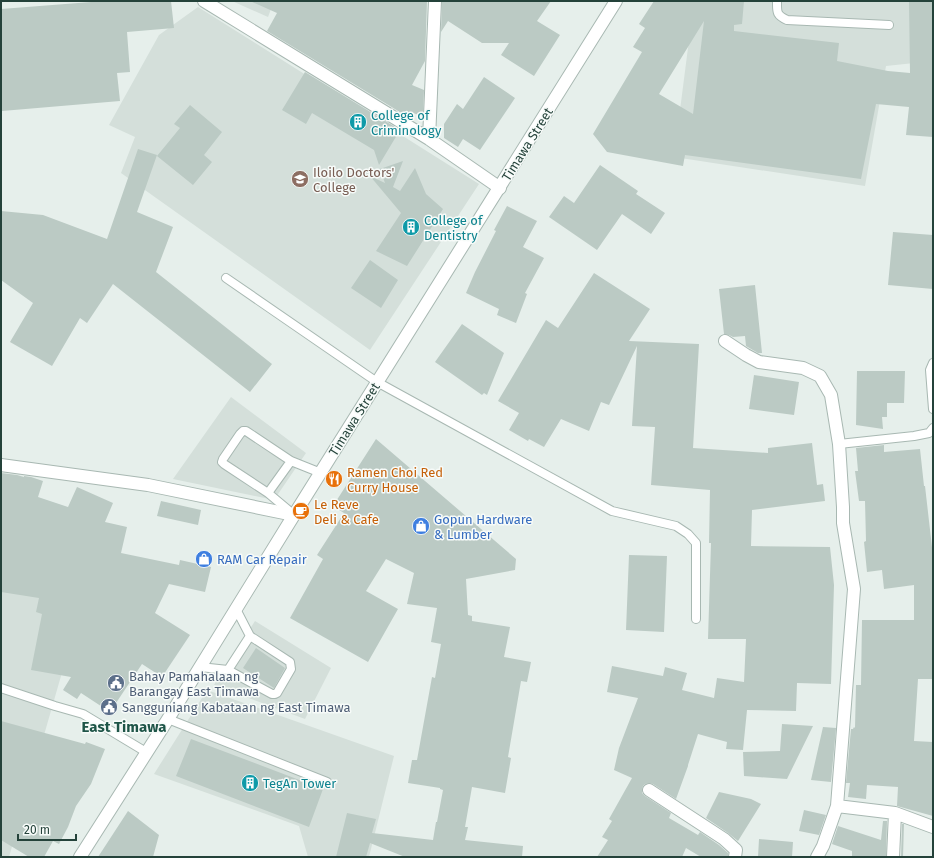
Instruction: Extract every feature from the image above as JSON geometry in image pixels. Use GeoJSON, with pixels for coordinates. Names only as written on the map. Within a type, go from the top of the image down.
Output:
{"type":"FeatureCollection","features":[{"type":"Feature","properties":{"kind":"street"},"geometry":{"type":"LineString","coordinates":[[204,1],[429,139],[500,188]]}},
{"type":"Feature","properties":{"kind":"street"},"geometry":{"type":"LineString","coordinates":[[429,139],[435,1]]}},
{"type":"Feature","properties":{"kind":"street","name":"Timawa Street"},"geometry":{"type":"LineString","coordinates":[[80,857],[168,719],[616,1]]}},
{"type":"Feature","properties":{"kind":"street"},"geometry":{"type":"LineString","coordinates":[[725,341],[759,362],[803,368],[820,376],[831,395],[839,444],[842,523],[854,589],[837,806],[817,857]]}},
{"type":"Feature","properties":{"kind":"street"},"geometry":{"type":"LineString","coordinates":[[1,466],[148,485],[294,515]]}},
{"type":"Feature","properties":{"kind":"street"},"geometry":{"type":"LineString","coordinates":[[649,790],[724,839],[736,850],[734,857]]}},
{"type":"Feature","properties":{"kind":"street"},"geometry":{"type":"LineString","coordinates":[[837,806],[895,813],[933,827]]}},
{"type":"Feature","properties":{"kind":"street"},"geometry":{"type":"LineString","coordinates":[[893,857],[895,813]]}},
{"type":"Feature","properties":{"kind":"lane"},"geometry":{"type":"LineString","coordinates":[[777,1],[777,12],[780,17],[787,20],[889,25]]}},
{"type":"Feature","properties":{"kind":"lane"},"geometry":{"type":"LineString","coordinates":[[226,278],[378,382],[612,511],[676,526],[688,534],[696,543],[696,619]]}},
{"type":"Feature","properties":{"kind":"lane"},"geometry":{"type":"LineString","coordinates":[[933,363],[930,370],[933,409]]}},
{"type":"Feature","properties":{"kind":"lane"},"geometry":{"type":"LineString","coordinates":[[839,444],[914,436],[929,433],[933,428]]}},
{"type":"Feature","properties":{"kind":"lane"},"geometry":{"type":"LineString","coordinates":[[294,515],[268,493],[224,464],[222,462],[223,459],[240,434],[246,430],[291,461],[321,473]]}},
{"type":"Feature","properties":{"kind":"lane"},"geometry":{"type":"LineString","coordinates":[[268,493],[291,461]]}},
{"type":"Feature","properties":{"kind":"lane"},"geometry":{"type":"LineString","coordinates":[[200,667],[228,670],[272,694],[277,693],[291,669],[290,662],[250,636],[236,609]]}},
{"type":"Feature","properties":{"kind":"lane"},"geometry":{"type":"LineString","coordinates":[[228,670],[250,636]]}},
{"type":"Feature","properties":{"kind":"lane"},"geometry":{"type":"LineString","coordinates":[[1,688],[83,714],[146,752]]}},
{"type":"Feature","properties":{"kind":"lane"},"geometry":{"type":"LineString","coordinates":[[168,719],[327,782]]}},
{"type":"Feature","properties":{"kind":"shaded area"},"geometry":{"type":"Polygon","coordinates":[[[232,1],[274,1],[268,17],[232,1]]]}},
{"type":"Feature","properties":{"kind":"shaded area"},"geometry":{"type":"Polygon","coordinates":[[[694,1],[933,1],[933,61],[886,66],[865,186],[674,157],[694,1]]]}},
{"type":"Feature","properties":{"kind":"shaded area","name":"Iloilo Doctors' College"},"geometry":{"type":"Polygon","coordinates":[[[198,7],[479,184],[370,350],[121,173],[135,137],[109,125],[159,35],[198,7]]]}},
{"type":"Feature","properties":{"kind":"shaded area"},"geometry":{"type":"Polygon","coordinates":[[[231,397],[306,453],[274,500],[173,479],[231,397]]]}},
{"type":"Feature","properties":{"kind":"shaded area"},"geometry":{"type":"Polygon","coordinates":[[[1,555],[90,575],[9,857],[1,857],[1,555]]]}},
{"type":"Feature","properties":{"kind":"shaded area"},"geometry":{"type":"Polygon","coordinates":[[[255,621],[331,668],[305,719],[214,685],[255,621]]]}},
{"type":"Feature","properties":{"kind":"shaded area"},"geometry":{"type":"Polygon","coordinates":[[[207,690],[394,756],[369,857],[308,857],[299,826],[154,774],[207,690]]]}},
{"type":"Feature","properties":{"kind":"building"},"geometry":{"type":"Polygon","coordinates":[[[104,1],[171,1],[174,28],[127,32],[130,72],[117,73],[120,101],[2,111],[1,9],[104,1]]]}},
{"type":"Feature","properties":{"kind":"building"},"geometry":{"type":"Polygon","coordinates":[[[250,1],[427,1],[425,61],[412,85],[424,90],[423,111],[421,116],[411,112],[408,117],[267,31],[277,13],[250,1]]]}},
{"type":"Feature","properties":{"kind":"building"},"geometry":{"type":"Polygon","coordinates":[[[442,1],[551,1],[537,21],[560,35],[534,76],[501,55],[509,43],[482,43],[448,21],[441,32],[442,1]]]}},
{"type":"Feature","properties":{"kind":"building"},"geometry":{"type":"Polygon","coordinates":[[[654,1],[744,1],[742,24],[734,25],[734,31],[839,43],[837,61],[888,71],[910,73],[909,1],[933,1],[933,137],[906,135],[909,107],[876,104],[861,179],[685,155],[683,166],[607,152],[593,134],[642,52],[633,47],[645,28],[639,24],[654,1]],[[704,21],[659,94],[693,114],[704,21]]]}},
{"type":"Feature","properties":{"kind":"building","name":"College of Criminology"},"geometry":{"type":"Polygon","coordinates":[[[305,72],[400,130],[379,165],[374,150],[312,113],[306,124],[282,110],[305,72]]]}},
{"type":"Feature","properties":{"kind":"building"},"geometry":{"type":"Polygon","coordinates":[[[484,77],[515,98],[480,150],[463,139],[458,147],[444,138],[444,124],[457,104],[463,109],[484,77]]]}},
{"type":"Feature","properties":{"kind":"building"},"geometry":{"type":"Polygon","coordinates":[[[190,105],[222,132],[204,155],[212,162],[193,185],[157,156],[180,128],[174,124],[190,105]]]}},
{"type":"Feature","properties":{"kind":"building"},"geometry":{"type":"Polygon","coordinates":[[[138,149],[157,155],[137,212],[173,227],[156,272],[272,364],[250,392],[113,284],[87,323],[80,318],[52,366],[10,342],[33,303],[1,280],[1,211],[43,215],[107,239],[138,149]]]}},
{"type":"Feature","properties":{"kind":"building","name":"College of Dentistry"},"geometry":{"type":"Polygon","coordinates":[[[403,161],[393,187],[400,191],[415,168],[426,194],[443,209],[407,266],[376,251],[401,213],[370,176],[385,183],[380,169],[403,161]]]}},
{"type":"Feature","properties":{"kind":"building"},"geometry":{"type":"Polygon","coordinates":[[[600,165],[638,191],[636,194],[665,213],[651,234],[622,214],[597,250],[549,217],[564,196],[574,203],[600,165]]]}},
{"type":"Feature","properties":{"kind":"building"},"geometry":{"type":"Polygon","coordinates":[[[507,206],[537,221],[523,247],[544,258],[525,293],[527,294],[516,323],[497,315],[499,309],[466,293],[496,231],[494,230],[507,206]]]}},
{"type":"Feature","properties":{"kind":"building"},"geometry":{"type":"Polygon","coordinates":[[[893,232],[933,235],[933,289],[888,285],[893,232]]]}},
{"type":"Feature","properties":{"kind":"building"},"geometry":{"type":"Polygon","coordinates":[[[370,260],[398,280],[381,308],[351,288],[370,260]]]}},
{"type":"Feature","properties":{"kind":"building"},"geometry":{"type":"Polygon","coordinates":[[[594,273],[650,309],[629,341],[699,344],[693,448],[768,453],[768,448],[812,443],[817,485],[823,484],[825,501],[752,510],[751,546],[830,547],[834,585],[831,684],[797,683],[796,711],[747,710],[743,750],[726,749],[727,742],[698,734],[676,799],[650,783],[645,784],[642,789],[642,793],[645,796],[671,813],[669,818],[698,835],[700,832],[728,853],[728,857],[701,857],[686,848],[682,857],[597,857],[608,840],[602,837],[612,821],[609,819],[632,778],[614,770],[619,748],[638,698],[607,692],[612,666],[663,676],[665,667],[687,673],[682,690],[714,698],[717,678],[744,682],[746,639],[708,639],[711,543],[709,543],[710,490],[651,485],[655,427],[632,426],[637,346],[609,405],[601,402],[589,431],[561,419],[544,447],[529,439],[528,441],[509,430],[519,413],[498,401],[546,320],[558,328],[594,273]]]}},
{"type":"Feature","properties":{"kind":"building"},"geometry":{"type":"Polygon","coordinates":[[[755,285],[762,353],[758,353],[746,346],[745,336],[733,337],[724,334],[719,289],[755,285]]]}},
{"type":"Feature","properties":{"kind":"building"},"geometry":{"type":"Polygon","coordinates":[[[462,324],[504,353],[487,395],[484,393],[482,395],[435,362],[462,324]]]}},
{"type":"Feature","properties":{"kind":"building"},"geometry":{"type":"Polygon","coordinates":[[[857,371],[905,371],[904,403],[887,403],[887,417],[882,417],[883,429],[856,425],[857,371]]]}},
{"type":"Feature","properties":{"kind":"building"},"geometry":{"type":"Polygon","coordinates":[[[754,375],[799,382],[794,415],[749,409],[754,375]]]}},
{"type":"Feature","properties":{"kind":"building"},"geometry":{"type":"Polygon","coordinates":[[[376,439],[516,559],[515,570],[466,579],[468,615],[472,616],[472,621],[510,627],[504,657],[531,662],[527,682],[521,681],[508,757],[511,758],[505,793],[472,787],[465,827],[468,827],[465,840],[523,846],[522,857],[405,857],[370,843],[366,857],[336,857],[347,813],[376,819],[372,833],[433,840],[443,790],[440,788],[408,783],[412,760],[417,760],[432,677],[435,678],[441,644],[431,642],[437,608],[407,604],[414,573],[386,559],[366,591],[398,609],[368,662],[290,618],[323,559],[317,555],[344,513],[333,506],[376,439]]]}},
{"type":"Feature","properties":{"kind":"building"},"geometry":{"type":"Polygon","coordinates":[[[884,445],[884,452],[920,449],[925,486],[933,556],[933,679],[918,679],[914,741],[933,742],[933,816],[897,806],[898,787],[867,785],[866,799],[848,797],[850,783],[846,783],[851,729],[854,727],[855,728],[856,685],[861,685],[862,620],[914,620],[914,585],[884,589],[882,570],[867,572],[864,542],[866,541],[865,501],[859,501],[855,471],[858,471],[856,448],[884,445]]]}},
{"type":"Feature","properties":{"kind":"building"},"geometry":{"type":"Polygon","coordinates":[[[1,473],[31,477],[43,481],[38,497],[68,507],[77,487],[113,503],[105,522],[127,527],[121,553],[179,565],[180,560],[211,567],[205,592],[169,584],[155,613],[190,635],[162,677],[142,664],[110,712],[81,693],[77,699],[63,690],[71,677],[31,670],[42,614],[36,612],[39,598],[1,592],[1,473]]]}},
{"type":"Feature","properties":{"kind":"building"},"geometry":{"type":"Polygon","coordinates":[[[161,501],[201,510],[198,525],[157,516],[161,501]]]}},
{"type":"Feature","properties":{"kind":"building"},"geometry":{"type":"Polygon","coordinates":[[[629,555],[667,556],[664,632],[626,630],[629,555]]]}},
{"type":"Feature","properties":{"kind":"building"},"geometry":{"type":"Polygon","coordinates":[[[256,648],[285,668],[274,688],[243,668],[256,648]]]}},
{"type":"Feature","properties":{"kind":"building"},"geometry":{"type":"Polygon","coordinates":[[[1,721],[85,744],[86,742],[105,749],[91,784],[76,806],[68,827],[59,844],[53,841],[44,857],[29,857],[1,840],[1,721]]]}},
{"type":"Feature","properties":{"kind":"building"},"geometry":{"type":"Polygon","coordinates":[[[782,724],[813,726],[787,779],[744,776],[743,752],[780,751],[782,724]]]}},
{"type":"Feature","properties":{"kind":"building"},"geometry":{"type":"Polygon","coordinates":[[[823,727],[836,728],[831,782],[811,780],[823,727]]]}},
{"type":"Feature","properties":{"kind":"building","name":"TegAn Tower"},"geometry":{"type":"Polygon","coordinates":[[[191,739],[323,789],[309,827],[176,776],[191,739]]]}},
{"type":"Feature","properties":{"kind":"building"},"geometry":{"type":"Polygon","coordinates":[[[719,792],[751,799],[761,804],[738,841],[706,818],[719,792]]]}},
{"type":"Feature","properties":{"kind":"building"},"geometry":{"type":"Polygon","coordinates":[[[804,810],[826,815],[819,835],[799,831],[804,810]]]}},
{"type":"Feature","properties":{"kind":"building"},"geometry":{"type":"Polygon","coordinates":[[[128,811],[159,835],[153,857],[98,857],[128,811]]]}},
{"type":"Feature","properties":{"kind":"building"},"geometry":{"type":"Polygon","coordinates":[[[883,821],[887,821],[886,857],[852,857],[852,851],[832,844],[838,826],[881,840],[883,821]]]}},
{"type":"Feature","properties":{"kind":"building"},"geometry":{"type":"Polygon","coordinates":[[[902,824],[904,824],[903,857],[901,857],[902,824]]]}},
{"type":"Feature","properties":{"kind":"building"},"geometry":{"type":"Polygon","coordinates":[[[759,839],[793,842],[792,857],[758,857],[759,839]]]}},
{"type":"Feature","properties":{"kind":"place","name":"College of Criminology"},"geometry":{"type":"Point","coordinates":[358,122]}},
{"type":"Feature","properties":{"kind":"place","name":"Iloilo Doctors' College"},"geometry":{"type":"Point","coordinates":[300,179]}},
{"type":"Feature","properties":{"kind":"place","name":"College of Dentistry"},"geometry":{"type":"Point","coordinates":[411,227]}},
{"type":"Feature","properties":{"kind":"place","name":"Ramen Choi Red Curry House"},"geometry":{"type":"Point","coordinates":[334,479]}},
{"type":"Feature","properties":{"kind":"place","name":"Le Reve Deli & Cafe"},"geometry":{"type":"Point","coordinates":[301,511]}},
{"type":"Feature","properties":{"kind":"place","name":"Gopun Hardware & Lumber"},"geometry":{"type":"Point","coordinates":[421,526]}},
{"type":"Feature","properties":{"kind":"place","name":"RAM Car Repair"},"geometry":{"type":"Point","coordinates":[204,559]}},
{"type":"Feature","properties":{"kind":"place","name":"Bahay Pamahalaan ng Barangay East Timawa"},"geometry":{"type":"Point","coordinates":[116,683]}},
{"type":"Feature","properties":{"kind":"place","name":"Sangguniang Kabataan ng East Timawa"},"geometry":{"type":"Point","coordinates":[109,707]}},
{"type":"Feature","properties":{"kind":"place","name":"TegAn Tower"},"geometry":{"type":"Point","coordinates":[250,783]}},
{"type":"Feature","properties":{"kind":"district","name":"East Timawa"},"geometry":{"type":"Point","coordinates":[124,727]}}]}
